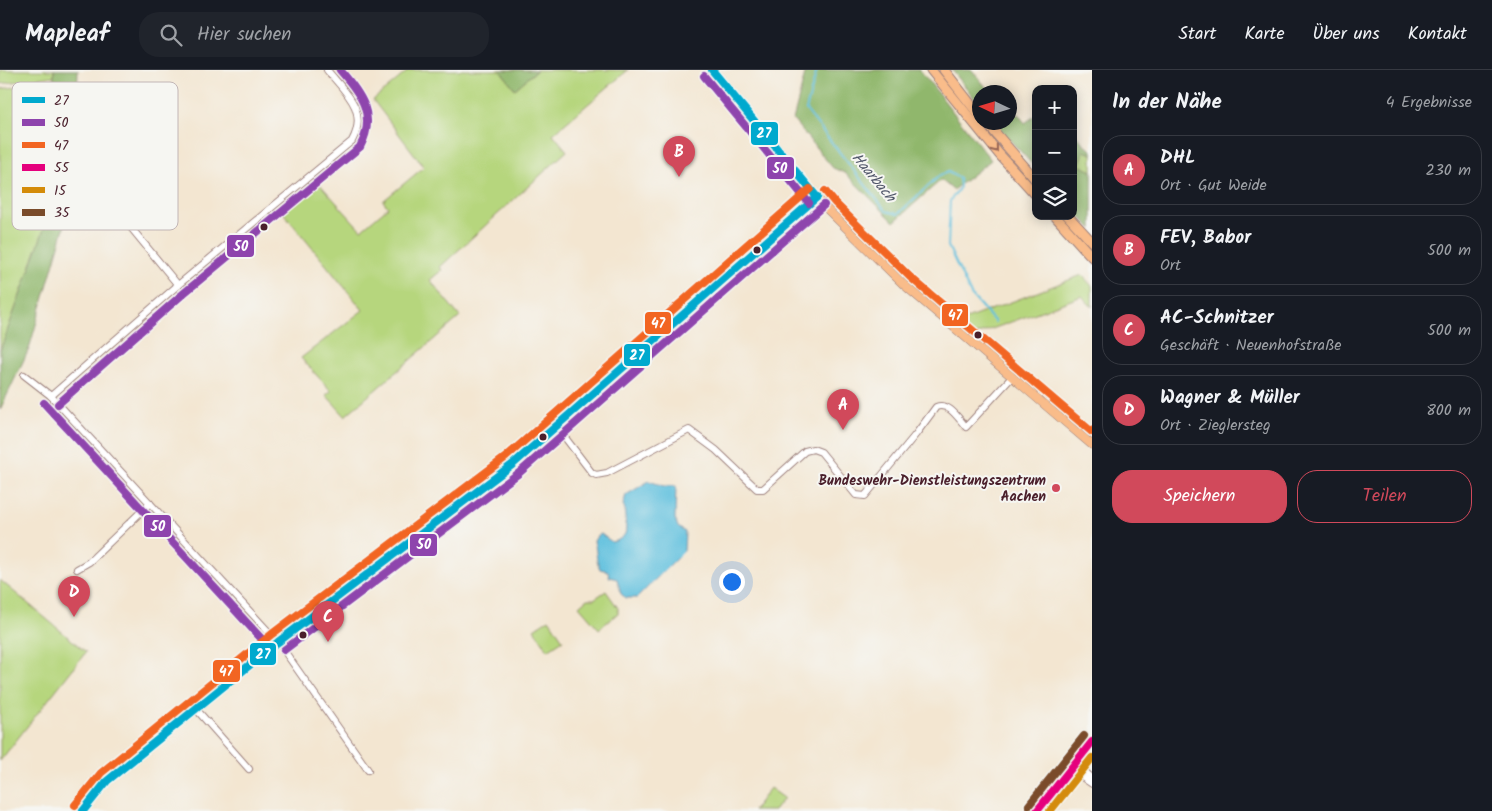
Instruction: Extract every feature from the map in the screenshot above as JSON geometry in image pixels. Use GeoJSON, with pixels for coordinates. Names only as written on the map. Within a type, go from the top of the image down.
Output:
{"type":"FeatureCollection","features":[{"type":"Feature","properties":{"kind":"highway"},"geometry":{"type":"LineString","coordinates":[[931,70],[999,154],[1032,191]]}},
{"type":"Feature","properties":{"kind":"highway"},"geometry":{"type":"LineString","coordinates":[[944,70],[972,105]]}},
{"type":"Feature","properties":{"kind":"highway"},"geometry":{"type":"LineString","coordinates":[[993,130],[1032,175]]}},
{"type":"Feature","properties":{"kind":"highway"},"geometry":{"type":"LineString","coordinates":[[1059,220],[1092,257]]}},
{"type":"Feature","properties":{"kind":"highway"},"geometry":{"type":"LineString","coordinates":[[1072,220],[1092,242]]}},
{"type":"Feature","properties":{"kind":"main road"},"geometry":{"type":"LineString","coordinates":[[712,70],[828,210],[902,284],[1092,445]]}},
{"type":"Feature","properties":{"kind":"main road"},"geometry":{"type":"LineString","coordinates":[[1037,811],[1092,742]]}},
{"type":"Feature","properties":{"kind":"street"},"geometry":{"type":"LineString","coordinates":[[50,396],[178,285],[345,148],[357,132],[359,123],[358,113],[354,103],[327,70]]}},
{"type":"Feature","properties":{"kind":"street"},"geometry":{"type":"LineString","coordinates":[[83,811],[107,781],[278,642],[512,465],[817,197]]}},
{"type":"Feature","properties":{"kind":"street"},"geometry":{"type":"LineString","coordinates":[[133,230],[178,285]]}},
{"type":"Feature","properties":{"kind":"street"},"geometry":{"type":"LineString","coordinates":[[24,375],[50,396],[278,642],[368,770]]}},
{"type":"Feature","properties":{"kind":"street"},"geometry":{"type":"LineString","coordinates":[[557,426],[592,473],[596,475],[607,473],[689,430],[716,450],[757,489],[763,489],[805,451],[813,449],[821,452],[856,495],[865,496],[911,442],[936,407],[941,405],[948,407],[966,427],[1012,377]]}},
{"type":"Feature","properties":{"kind":"street"},"geometry":{"type":"LineString","coordinates":[[77,569],[88,562],[150,503]]}},
{"type":"Feature","properties":{"kind":"street"},"geometry":{"type":"LineString","coordinates":[[196,709],[249,769]]}},
{"type":"Feature","properties":{"kind":"street"},"geometry":{"type":"LineString","coordinates":[[1073,766],[1092,778]]}},
{"type":"Feature","properties":{"kind":"street"},"geometry":{"type":"LineString","coordinates":[[1073,766],[1092,784]]}},
{"type":"Feature","properties":{"kind":"green space"},"geometry":{"type":"Polygon","coordinates":[[[0,70],[54,70],[54,76],[0,84],[0,70]]]}},
{"type":"Feature","properties":{"kind":"green space"},"geometry":{"type":"Polygon","coordinates":[[[54,70],[78,70],[78,82],[54,82],[54,70]]]}},
{"type":"Feature","properties":{"kind":"green space"},"geometry":{"type":"Polygon","coordinates":[[[409,70],[500,70],[515,89],[537,70],[628,70],[553,134],[567,151],[440,267],[442,270],[430,280],[460,317],[345,416],[326,395],[331,391],[301,358],[363,310],[281,210],[317,181],[361,230],[388,207],[383,201],[424,167],[373,100],[409,70]]]}},
{"type":"Feature","properties":{"kind":"green space"},"geometry":{"type":"Polygon","coordinates":[[[500,70],[537,70],[515,89],[500,70]]]}},
{"type":"Feature","properties":{"kind":"green space"},"geometry":{"type":"Polygon","coordinates":[[[806,70],[920,70],[991,160],[953,190],[941,180],[894,222],[845,173],[833,168],[793,120],[806,70]]]}},
{"type":"Feature","properties":{"kind":"green space"},"geometry":{"type":"Polygon","coordinates":[[[952,70],[972,70],[984,85],[972,85],[972,95],[952,70]]]}},
{"type":"Feature","properties":{"kind":"green space"},"geometry":{"type":"Polygon","coordinates":[[[12,87],[12,230],[44,230],[0,351],[0,89],[12,87]]]}},
{"type":"Feature","properties":{"kind":"green space"},"geometry":{"type":"Polygon","coordinates":[[[1017,115],[1025,123],[1032,118],[1032,164],[1001,130],[1017,130],[1017,115]]]}},
{"type":"Feature","properties":{"kind":"green space"},"geometry":{"type":"Polygon","coordinates":[[[1077,135],[1092,151],[1092,154],[1084,151],[1079,165],[1092,171],[1092,229],[1077,213],[1077,135]]]}},
{"type":"Feature","properties":{"kind":"green space"},"geometry":{"type":"Polygon","coordinates":[[[1084,151],[1092,154],[1092,171],[1079,166],[1084,151]]]}},
{"type":"Feature","properties":{"kind":"green space"},"geometry":{"type":"Polygon","coordinates":[[[44,230],[63,230],[29,349],[0,410],[0,351],[44,230]]]}},
{"type":"Feature","properties":{"kind":"green space"},"geometry":{"type":"Polygon","coordinates":[[[1082,275],[1092,286],[1092,307],[1082,296],[973,336],[956,323],[1082,275]]]}},
{"type":"Feature","properties":{"kind":"green space"},"geometry":{"type":"Polygon","coordinates":[[[0,580],[86,652],[0,761],[0,580]]]}},
{"type":"Feature","properties":{"kind":"green space"},"geometry":{"type":"Polygon","coordinates":[[[606,591],[618,608],[618,613],[599,629],[579,606],[587,599],[594,599],[606,591]]]}},
{"type":"Feature","properties":{"kind":"green space"},"geometry":{"type":"Polygon","coordinates":[[[549,619],[563,640],[548,650],[534,629],[549,619]]]}},
{"type":"Feature","properties":{"kind":"green space"},"geometry":{"type":"Polygon","coordinates":[[[770,788],[784,798],[774,811],[753,811],[770,788]]]}},
{"type":"Feature","properties":{"kind":"water"},"geometry":{"type":"Polygon","coordinates":[[[649,481],[664,486],[676,486],[675,519],[678,527],[685,532],[684,551],[637,598],[626,598],[621,594],[617,579],[609,577],[608,571],[600,569],[594,541],[601,534],[612,542],[624,536],[626,526],[623,505],[626,495],[649,481]]]}},
{"type":"Feature","properties":{"kind":"waterway","name":"Haarbach"},"geometry":{"type":"LineString","coordinates":[[817,70],[806,110],[886,211],[898,214],[940,175],[948,172],[959,178],[960,187],[950,201],[948,246],[971,295],[995,322]]}},
{"type":"Feature","properties":{"kind":"transit line","name":"50"},"geometry":{"type":"LineString","coordinates":[[58,404],[184,293],[360,147],[365,135],[367,115],[360,96],[340,70]]}},
{"type":"Feature","properties":{"kind":"transit line","name":"27"},"geometry":{"type":"LineString","coordinates":[[712,70],[817,197]]}},
{"type":"Feature","properties":{"kind":"transit line","name":"50"},"geometry":{"type":"LineString","coordinates":[[704,76],[809,203]]}},
{"type":"Feature","properties":{"kind":"transit line","name":"47"},"geometry":{"type":"LineString","coordinates":[[75,805],[101,773],[272,634],[506,457],[810,189]]}},
{"type":"Feature","properties":{"kind":"transit line","name":"47"},"geometry":{"type":"LineString","coordinates":[[825,191],[910,277],[1092,432]]}},
{"type":"Feature","properties":{"kind":"transit line","name":"27"},"geometry":{"type":"LineString","coordinates":[[83,811],[107,781],[278,642],[512,465],[817,197]]}},
{"type":"Feature","properties":{"kind":"transit line","name":"50"},"geometry":{"type":"LineString","coordinates":[[284,650],[519,473],[824,205]]}},
{"type":"Feature","properties":{"kind":"transit line","name":"50"},"geometry":{"type":"LineString","coordinates":[[44,403],[271,649]]}},
{"type":"Feature","properties":{"kind":"transit line","name":"35"},"geometry":{"type":"LineString","coordinates":[[1029,805],[1084,736]]}},
{"type":"Feature","properties":{"kind":"transit line","name":"55"},"geometry":{"type":"LineString","coordinates":[[1037,811],[1092,742]]}},
{"type":"Feature","properties":{"kind":"transit line","name":"15"},"geometry":{"type":"LineString","coordinates":[[1050,811],[1092,758]]}},
{"type":"Feature","properties":{"kind":"place","name":"FEV, Babor"},"geometry":{"type":"Point","coordinates":[679,177]}},
{"type":"Feature","properties":{"kind":"place","name":"DHL"},"geometry":{"type":"Point","coordinates":[843,430]}},
{"type":"Feature","properties":{"kind":"place","name":"Bundeswehr-Dienstleistungszentrum Aachen"},"geometry":{"type":"Point","coordinates":[1056,488]}},
{"type":"Feature","properties":{"kind":"place","name":"Wagner & Müller"},"geometry":{"type":"Point","coordinates":[74,617]}},
{"type":"Feature","properties":{"kind":"place","name":"AC-Schnitzer"},"geometry":{"type":"Point","coordinates":[328,642]}}]}
